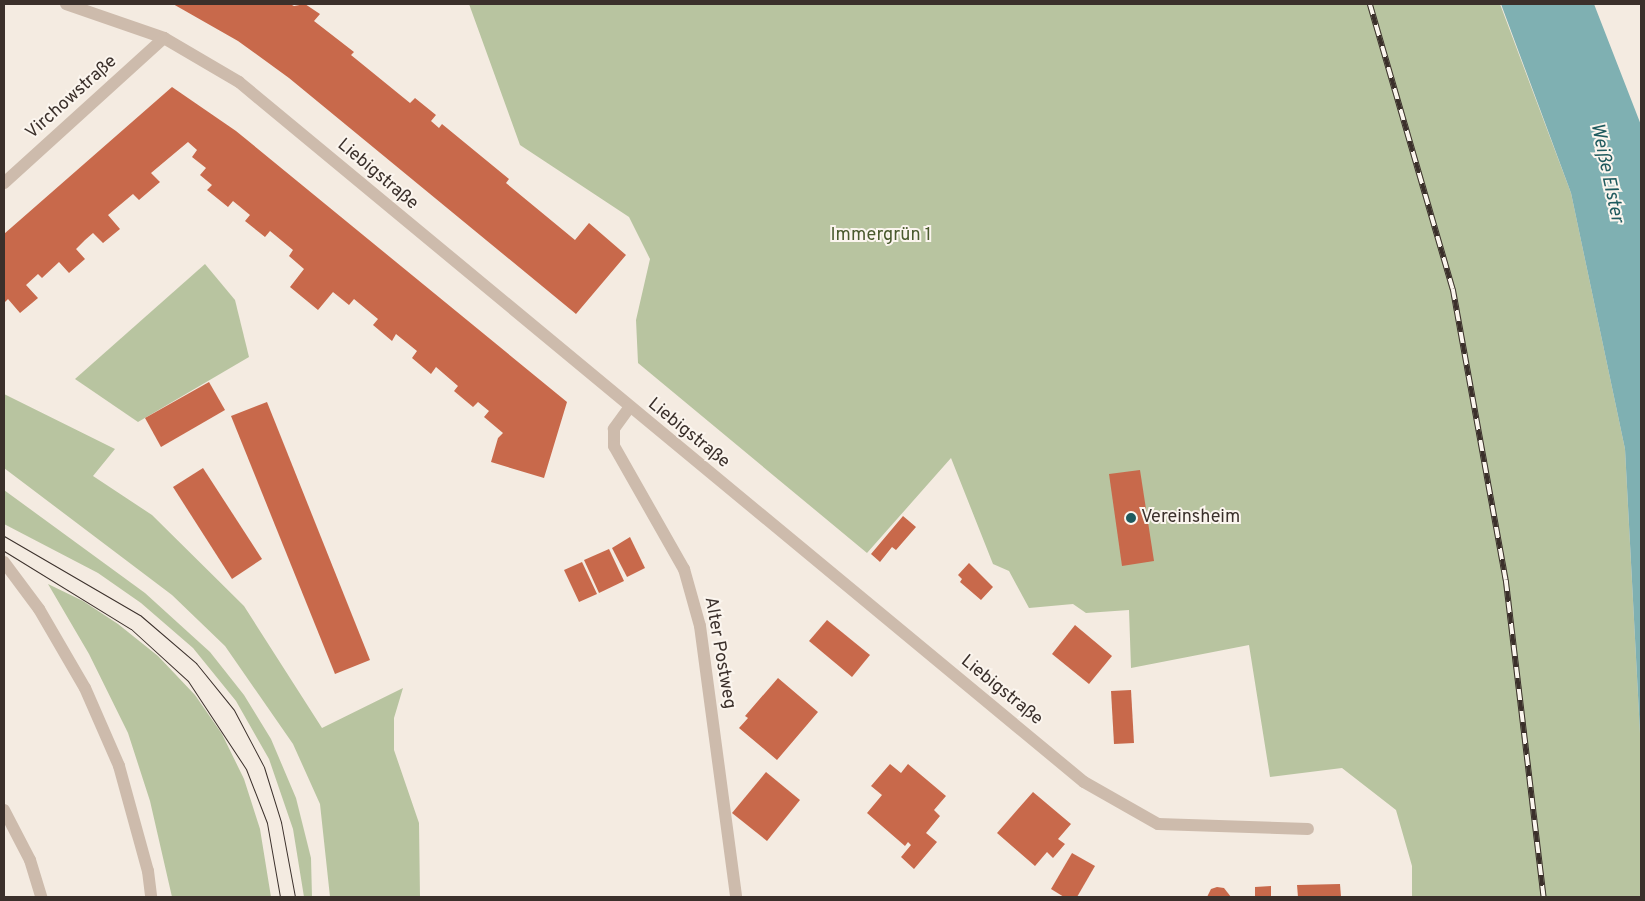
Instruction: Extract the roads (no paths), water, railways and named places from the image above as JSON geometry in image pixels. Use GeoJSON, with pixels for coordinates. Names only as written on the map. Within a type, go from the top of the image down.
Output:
{"type":"FeatureCollection","features":[{"type":"Feature","properties":{"kind":"street","name":"Liebigstraße"},"geometry":{"type":"LineString","coordinates":[[66,4],[164,38],[239,82],[629,408],[1084,782],[1158,824],[1308,829]]}},
{"type":"Feature","properties":{"kind":"street","name":"Virchowstraße"},"geometry":{"type":"LineString","coordinates":[[4,183],[164,38]]}},
{"type":"Feature","properties":{"kind":"street","name":"Alter Postweg"},"geometry":{"type":"LineString","coordinates":[[629,408],[614,429],[614,446],[684,569],[700,626],[736,897]]}},
{"type":"Feature","properties":{"kind":"street"},"geometry":{"type":"LineString","coordinates":[[4,562],[39,609],[85,688],[119,766],[148,871],[151,897]]}},
{"type":"Feature","properties":{"kind":"street"},"geometry":{"type":"LineString","coordinates":[[4,810],[30,860],[41,897]]}},
{"type":"Feature","properties":{"kind":"water","name":"Weiße Elster"},"geometry":{"type":"Polygon","coordinates":[[[1501,4],[1594,4],[1641,125],[1641,752],[1625,449],[1571,193],[1501,4]]]}},
{"type":"Feature","properties":{"kind":"tram line"},"geometry":{"type":"LineString","coordinates":[[4,536],[140,615],[196,663],[234,710],[264,767],[281,822],[295,897]]}},
{"type":"Feature","properties":{"kind":"tram line"},"geometry":{"type":"LineString","coordinates":[[4,551],[131,629],[188,681],[246,769],[267,823],[280,897]]}},
{"type":"Feature","properties":{"kind":"railway"},"geometry":{"type":"LineString","coordinates":[[1370,4],[1453,289],[1506,580],[1544,897]]}},
{"type":"Feature","properties":{"kind":"place","name":"Vereinsheim"},"geometry":{"type":"Point","coordinates":[1131,518]}},
{"type":"Feature","properties":{"kind":"park label","name":"Immergrün 1"},"geometry":{"type":"Point","coordinates":[881,236]}}]}
